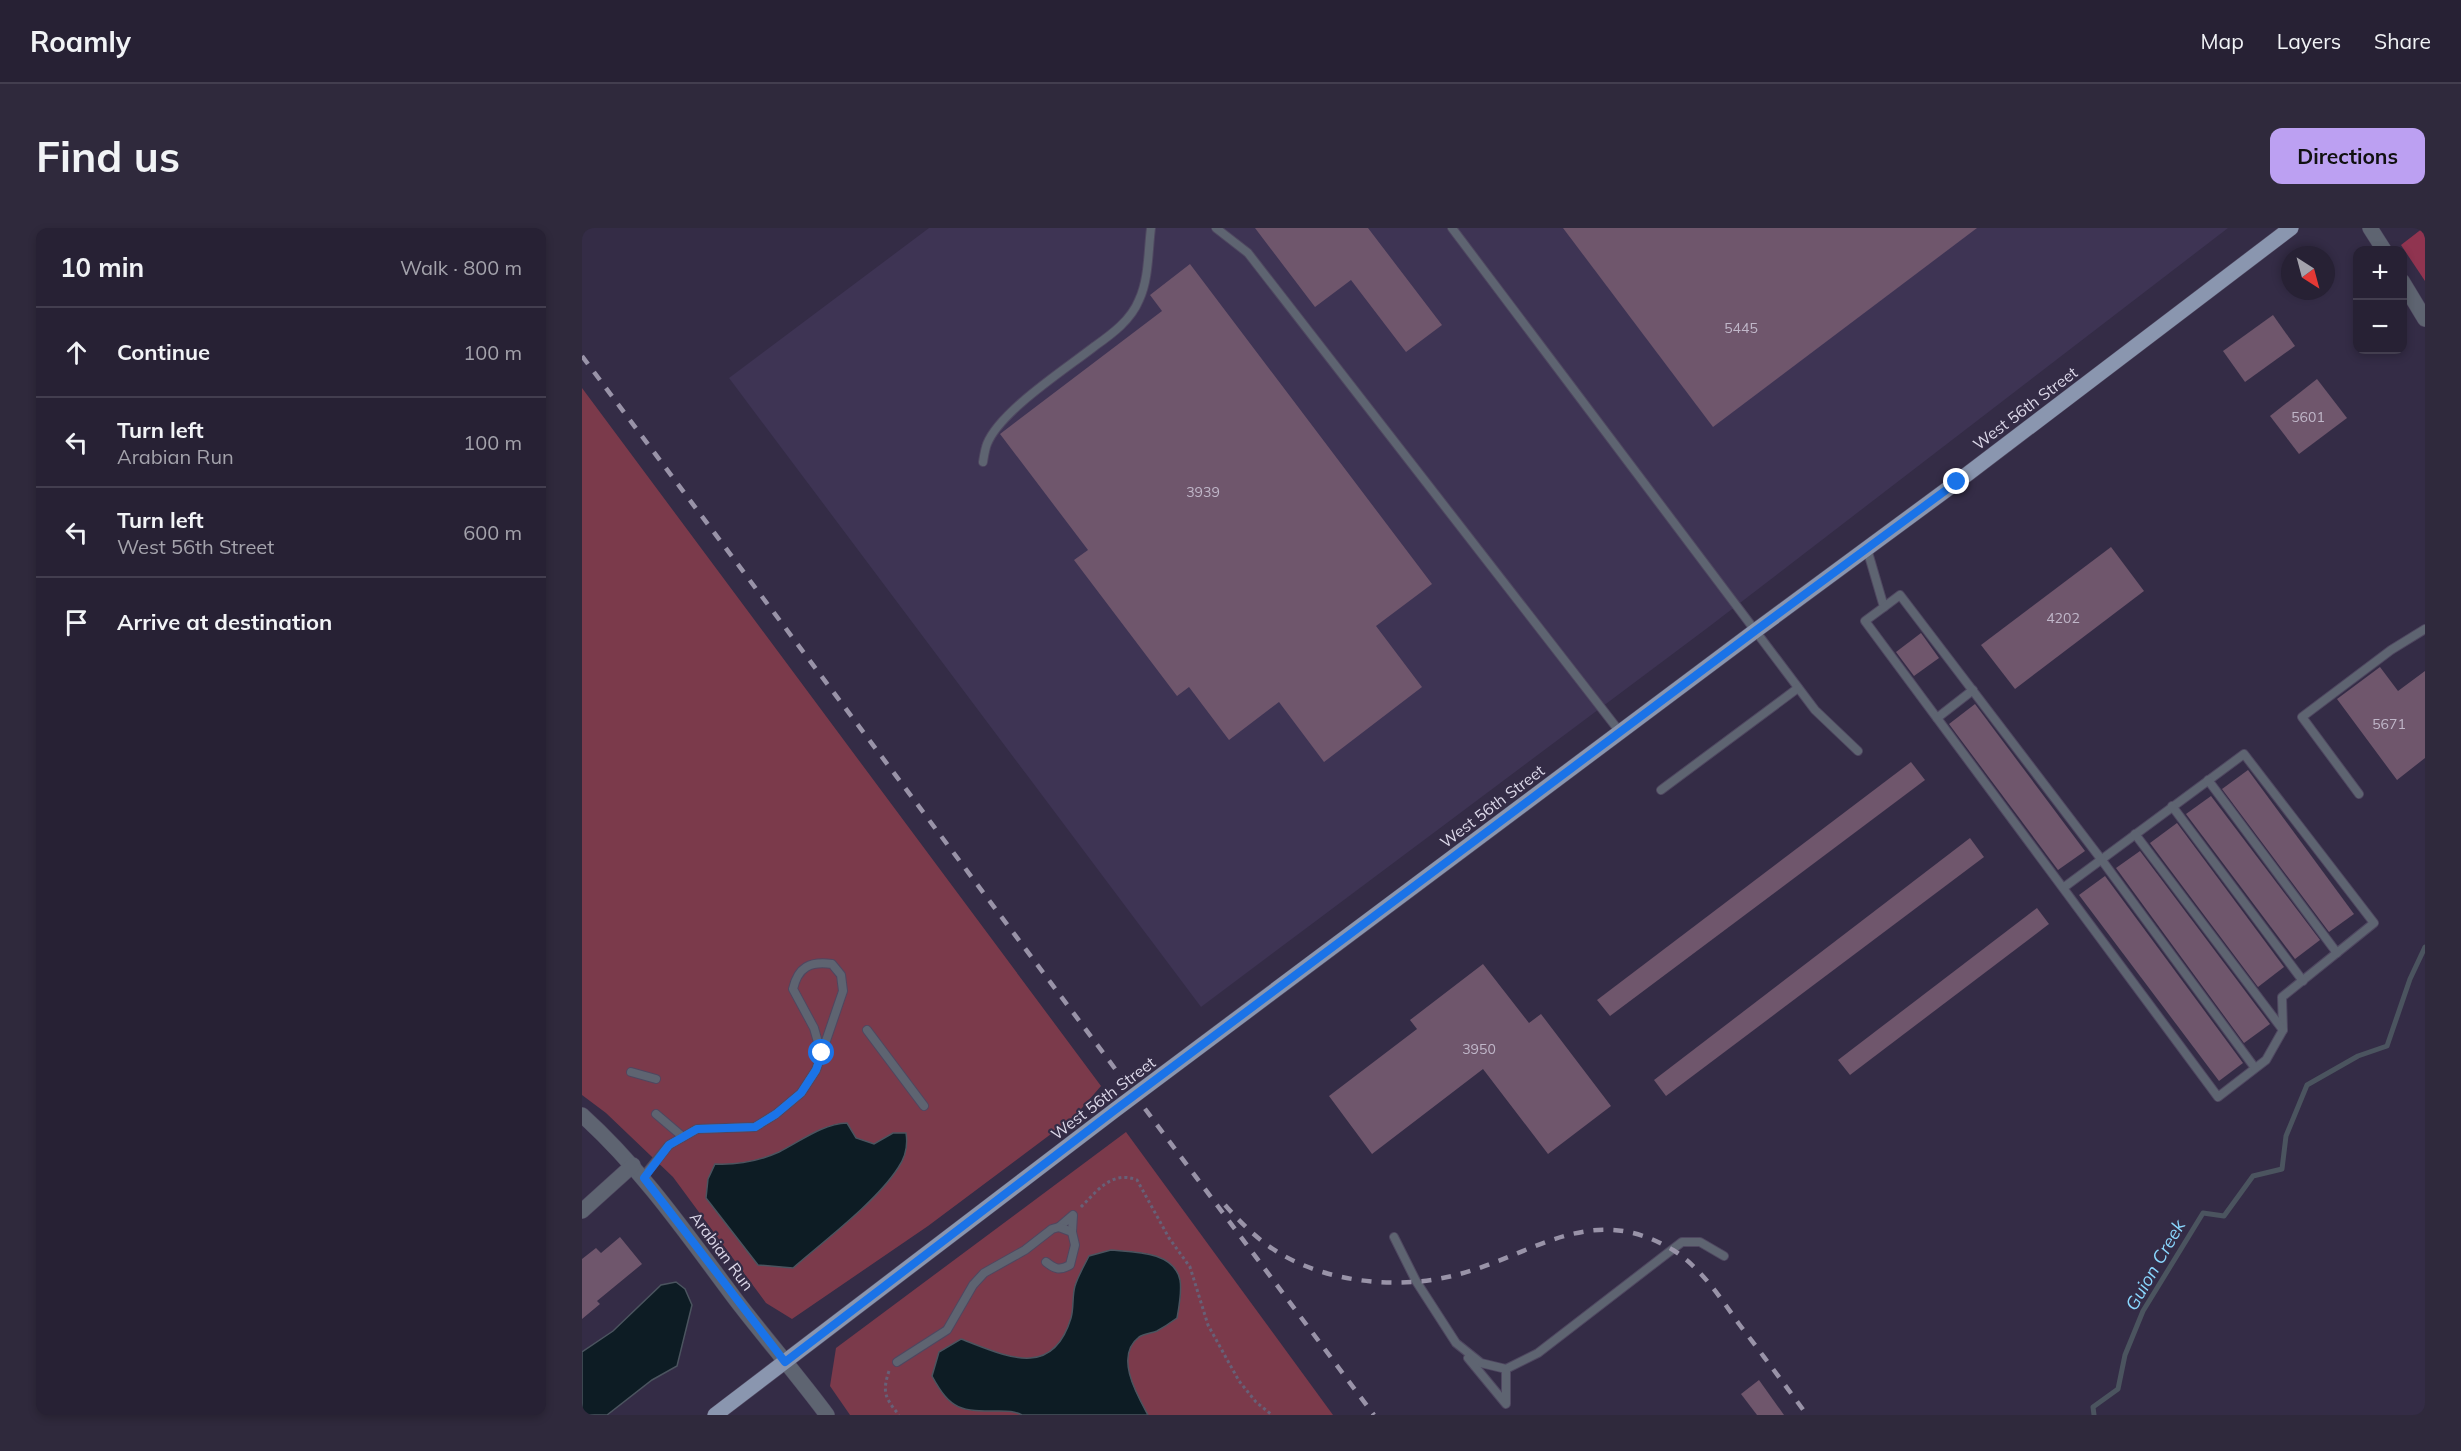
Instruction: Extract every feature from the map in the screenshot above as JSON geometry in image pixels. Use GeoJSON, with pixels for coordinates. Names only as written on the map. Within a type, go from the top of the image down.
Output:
{"type":"FeatureCollection","features":[{"type":"Feature","properties":{"kind":"main road","name":"West 56th Street"},"geometry":{"type":"LineString","coordinates":[[715,1415],[1115,1110],[1867,549],[2291,228]]}},
{"type":"Feature","properties":{"kind":"street"},"geometry":{"type":"LineString","coordinates":[[2370,228],[2381,246]]}},
{"type":"Feature","properties":{"kind":"street"},"geometry":{"type":"LineString","coordinates":[[2407,287],[2425,319]]}},
{"type":"Feature","properties":{"kind":"street","name":"Arabian Run"},"geometry":{"type":"LineString","coordinates":[[582,1114],[644,1178],[827,1415]]}},
{"type":"Feature","properties":{"kind":"street"},"geometry":{"type":"LineString","coordinates":[[582,1211],[633,1165]]}},
{"type":"Feature","properties":{"kind":"lane"},"geometry":{"type":"LineString","coordinates":[[983,462],[987,444],[995,430],[1011,413],[1107,338],[1128,318],[1140,300],[1151,228]]}},
{"type":"Feature","properties":{"kind":"lane"},"geometry":{"type":"LineString","coordinates":[[1216,228],[1248,253],[1620,732]]}},
{"type":"Feature","properties":{"kind":"lane"},"geometry":{"type":"LineString","coordinates":[[1452,228],[1815,710],[1858,751]]}},
{"type":"Feature","properties":{"kind":"lane"},"geometry":{"type":"LineString","coordinates":[[1867,549],[1884,607]]}},
{"type":"Feature","properties":{"kind":"lane"},"geometry":{"type":"LineString","coordinates":[[2063,888],[2101,860],[2172,806],[2244,754],[2374,923],[2282,997],[2283,1030],[2266,1060],[2218,1097],[2063,888],[1937,718],[1865,621],[1900,595],[2101,860],[2255,1068]]}},
{"type":"Feature","properties":{"kind":"lane"},"geometry":{"type":"LineString","coordinates":[[2359,794],[2302,717],[2391,650],[2425,629]]}},
{"type":"Feature","properties":{"kind":"lane"},"geometry":{"type":"LineString","coordinates":[[1661,790],[1798,688]]}},
{"type":"Feature","properties":{"kind":"lane"},"geometry":{"type":"LineString","coordinates":[[1937,718],[1973,690]]}},
{"type":"Feature","properties":{"kind":"lane"},"geometry":{"type":"LineString","coordinates":[[2208,780],[2337,953]]}},
{"type":"Feature","properties":{"kind":"lane"},"geometry":{"type":"LineString","coordinates":[[2172,806],[2302,981]]}},
{"type":"Feature","properties":{"kind":"lane"},"geometry":{"type":"LineString","coordinates":[[2135,834],[2283,1030]]}},
{"type":"Feature","properties":{"kind":"lane"},"geometry":{"type":"LineString","coordinates":[[644,1178],[669,1145],[697,1129],[755,1127],[776,1114],[801,1093],[816,1070],[822,1053],[843,991],[841,975],[832,964],[819,962],[806,965],[796,977],[793,989],[814,1029],[822,1053]]}},
{"type":"Feature","properties":{"kind":"lane"},"geometry":{"type":"LineString","coordinates":[[867,1030],[924,1106]]}},
{"type":"Feature","properties":{"kind":"lane"},"geometry":{"type":"LineString","coordinates":[[631,1072],[656,1079]]}},
{"type":"Feature","properties":{"kind":"lane"},"geometry":{"type":"LineString","coordinates":[[656,1114],[683,1137]]}},
{"type":"Feature","properties":{"kind":"lane"},"geometry":{"type":"LineString","coordinates":[[897,1362],[947,1329],[973,1286],[984,1273],[1025,1250],[1073,1215]]}},
{"type":"Feature","properties":{"kind":"lane"},"geometry":{"type":"LineString","coordinates":[[1046,1262],[1055,1269],[1062,1269],[1070,1265],[1075,1245],[1072,1232],[1073,1215]]}},
{"type":"Feature","properties":{"kind":"lane"},"geometry":{"type":"LineString","coordinates":[[1059,1227],[1072,1232]]}},
{"type":"Feature","properties":{"kind":"lane"},"geometry":{"type":"LineString","coordinates":[[1394,1237],[1416,1281],[1456,1344],[1506,1404],[1506,1369]]}},
{"type":"Feature","properties":{"kind":"lane"},"geometry":{"type":"LineString","coordinates":[[1456,1344],[1481,1364],[1506,1369],[1538,1353],[1682,1242],[1700,1242],[1724,1256]]}},
{"type":"Feature","properties":{"kind":"path"},"geometry":{"type":"LineString","coordinates":[[1073,1215],[1101,1186],[1112,1179],[1122,1176],[1137,1180],[1169,1238],[1190,1267],[1215,1340],[1239,1381],[1256,1402],[1272,1415]]}},
{"type":"Feature","properties":{"kind":"path"},"geometry":{"type":"LineString","coordinates":[[897,1362],[889,1370],[884,1386],[887,1401],[899,1415]]}},
{"type":"Feature","properties":{"kind":"shaded area"},"geometry":{"type":"Polygon","coordinates":[[[929,228],[2228,228],[1706,629],[1201,1007],[729,378],[929,228]]]}},
{"type":"Feature","properties":{"kind":"shaded area"},"geometry":{"type":"Polygon","coordinates":[[[2425,228],[2425,281],[2407,254],[2407,246],[2401,245],[2425,228]]]}},
{"type":"Feature","properties":{"kind":"shaded area"},"geometry":{"type":"Polygon","coordinates":[[[582,388],[1101,1086],[1075,1116],[928,1226],[792,1319],[766,1303],[673,1177],[606,1113],[582,1095],[582,388]]]}},
{"type":"Feature","properties":{"kind":"shaded area"},"geometry":{"type":"Polygon","coordinates":[[[1126,1132],[1333,1415],[850,1415],[830,1386],[836,1348],[1126,1132]]]}},
{"type":"Feature","properties":{"kind":"water"},"geometry":{"type":"Polygon","coordinates":[[[847,1123],[856,1138],[874,1144],[893,1133],[906,1133],[906,1147],[900,1164],[877,1194],[793,1268],[758,1265],[706,1198],[708,1179],[715,1164],[740,1163],[764,1158],[829,1126],[847,1123]]]}},
{"type":"Feature","properties":{"kind":"water"},"geometry":{"type":"Polygon","coordinates":[[[1111,1250],[1161,1258],[1170,1263],[1180,1280],[1177,1318],[1157,1331],[1139,1337],[1128,1354],[1130,1376],[1148,1415],[1022,1415],[1008,1411],[966,1409],[958,1407],[945,1396],[932,1376],[939,1352],[961,1339],[1010,1356],[1025,1358],[1039,1357],[1052,1350],[1063,1338],[1071,1318],[1075,1286],[1089,1256],[1111,1250]]]}},
{"type":"Feature","properties":{"kind":"water"},"geometry":{"type":"Polygon","coordinates":[[[676,1282],[685,1289],[692,1305],[677,1366],[652,1380],[607,1415],[582,1415],[582,1352],[613,1331],[661,1285],[676,1282]]]}},
{"type":"Feature","properties":{"kind":"building"},"geometry":{"type":"Polygon","coordinates":[[[1255,228],[1368,228],[1442,325],[1406,352],[1351,280],[1315,307],[1255,228]]]}},
{"type":"Feature","properties":{"kind":"building"},"geometry":{"type":"Polygon","coordinates":[[[1563,228],[1977,228],[1713,427],[1563,228]]]}},
{"type":"Feature","properties":{"kind":"building"},"geometry":{"type":"Polygon","coordinates":[[[1190,264],[1432,584],[1376,626],[1422,687],[1324,762],[1279,702],[1229,740],[1189,687],[1177,696],[1074,560],[1088,550],[1000,434],[1162,311],[1150,295],[1190,264]]]}},
{"type":"Feature","properties":{"kind":"building"},"geometry":{"type":"Polygon","coordinates":[[[2273,315],[2295,346],[2245,382],[2223,351],[2273,315]]]}},
{"type":"Feature","properties":{"kind":"building"},"geometry":{"type":"Polygon","coordinates":[[[2317,379],[2347,418],[2299,454],[2270,416],[2317,379]]]}},
{"type":"Feature","properties":{"kind":"building"},"geometry":{"type":"Polygon","coordinates":[[[2111,547],[2144,591],[2015,689],[1981,645],[2111,547]]]}},
{"type":"Feature","properties":{"kind":"building"},"geometry":{"type":"Polygon","coordinates":[[[1921,633],[1939,658],[1914,676],[1896,652],[1921,633]]]}},
{"type":"Feature","properties":{"kind":"building"},"geometry":{"type":"Polygon","coordinates":[[[2380,667],[2398,691],[2425,671],[2425,758],[2397,780],[2337,699],[2380,667]]]}},
{"type":"Feature","properties":{"kind":"building"},"geometry":{"type":"Polygon","coordinates":[[[1975,704],[2085,851],[2058,870],[1949,724],[1975,704]]]}},
{"type":"Feature","properties":{"kind":"building"},"geometry":{"type":"Polygon","coordinates":[[[1911,762],[1925,780],[1610,1016],[1597,1000],[1911,762]]]}},
{"type":"Feature","properties":{"kind":"building"},"geometry":{"type":"Polygon","coordinates":[[[2248,770],[2354,914],[2329,932],[2222,789],[2248,770]]]}},
{"type":"Feature","properties":{"kind":"building"},"geometry":{"type":"Polygon","coordinates":[[[2211,796],[2320,940],[2295,959],[2186,814],[2211,796]]]}},
{"type":"Feature","properties":{"kind":"building"},"geometry":{"type":"Polygon","coordinates":[[[2177,823],[2284,967],[2258,987],[2150,843],[2177,823]]]}},
{"type":"Feature","properties":{"kind":"building"},"geometry":{"type":"Polygon","coordinates":[[[1970,838],[1984,857],[1666,1096],[1654,1080],[1970,838]]]}},
{"type":"Feature","properties":{"kind":"building"},"geometry":{"type":"Polygon","coordinates":[[[2140,851],[2270,1024],[2244,1043],[2116,868],[2140,851]]]}},
{"type":"Feature","properties":{"kind":"building"},"geometry":{"type":"Polygon","coordinates":[[[2105,876],[2243,1063],[2219,1081],[2079,895],[2105,876]]]}},
{"type":"Feature","properties":{"kind":"building"},"geometry":{"type":"Polygon","coordinates":[[[2037,908],[2049,924],[1850,1075],[1838,1060],[2037,908]]]}},
{"type":"Feature","properties":{"kind":"building"},"geometry":{"type":"Polygon","coordinates":[[[1483,964],[1529,1023],[1541,1014],[1611,1106],[1548,1154],[1483,1069],[1372,1154],[1329,1096],[1417,1029],[1410,1020],[1483,964]]]}},
{"type":"Feature","properties":{"kind":"building"},"geometry":{"type":"Polygon","coordinates":[[[620,1237],[642,1264],[597,1301],[600,1304],[582,1319],[582,1259],[596,1248],[601,1253],[620,1237]]]}},
{"type":"Feature","properties":{"kind":"building"},"geometry":{"type":"Polygon","coordinates":[[[1759,1380],[1784,1415],[1757,1415],[1741,1394],[1759,1380]]]}},
{"type":"Feature","properties":{"kind":"waterway","name":"Guion Creek"},"geometry":{"type":"LineString","coordinates":[[2094,1415],[2093,1407],[2118,1389],[2125,1355],[2143,1311],[2203,1213],[2224,1216],[2253,1176],[2282,1169],[2286,1136],[2307,1085],[2358,1056],[2387,1046],[2410,979],[2425,947]]}},
{"type":"Feature","properties":{"kind":"railway"},"geometry":{"type":"LineString","coordinates":[[582,356],[1374,1415]]}},
{"type":"Feature","properties":{"kind":"railway"},"geometry":{"type":"LineString","coordinates":[[1225,1205],[1243,1224],[1276,1251],[1317,1270],[1363,1281],[1434,1280],[1484,1266],[1562,1237],[1588,1231],[1615,1230],[1643,1236],[1673,1250],[1701,1274],[1807,1415]]}},
{"type":"Feature","properties":{"kind":"route"},"geometry":{"type":"LineString","coordinates":[[822,1053],[816,1070],[801,1093],[776,1114],[755,1127],[727,1130],[697,1129],[669,1145],[644,1178],[765,1339],[785,1362],[1115,1110],[1957,482]]}}]}
